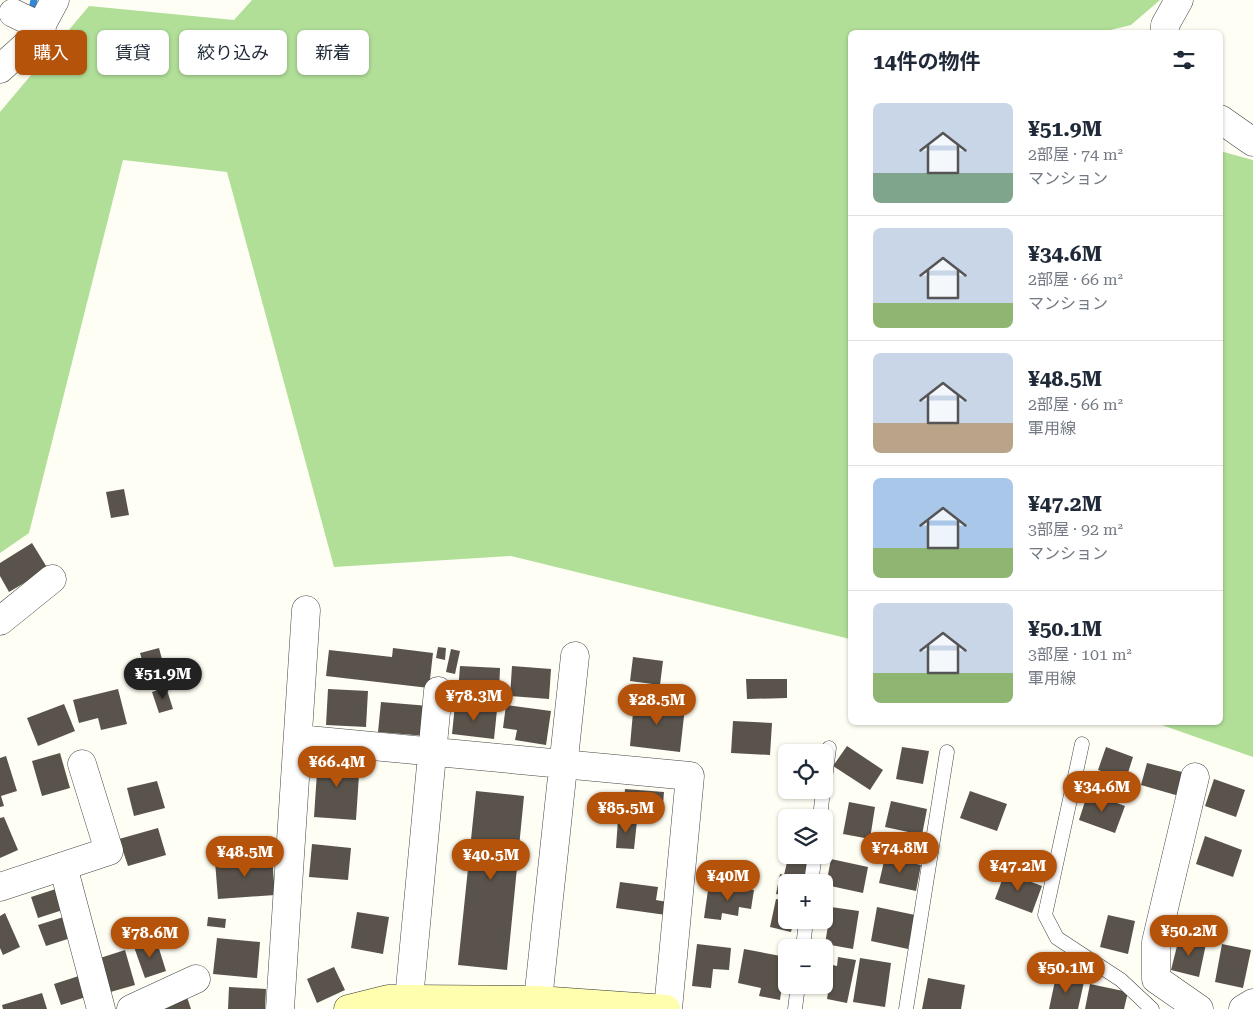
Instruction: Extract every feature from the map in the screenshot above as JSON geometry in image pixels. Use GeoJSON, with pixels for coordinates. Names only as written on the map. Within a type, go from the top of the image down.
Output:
{"type":"FeatureCollection","features":[{"type":"Feature","properties":{"kind":"street"},"geometry":{"type":"LineString","coordinates":[[0,69],[35,37],[28,20],[55,0]]}},
{"type":"Feature","properties":{"kind":"street"},"geometry":{"type":"LineString","coordinates":[[1165,30],[1165,25],[1179,0]]}},
{"type":"Feature","properties":{"kind":"street"},"geometry":{"type":"LineString","coordinates":[[1223,121],[1253,142]]}},
{"type":"Feature","properties":{"kind":"street"},"geometry":{"type":"LineString","coordinates":[[0,622],[52,579]]}},
{"type":"Feature","properties":{"kind":"street"},"geometry":{"type":"LineString","coordinates":[[280,1009],[306,610]]}},
{"type":"Feature","properties":{"kind":"street"},"geometry":{"type":"LineString","coordinates":[[540,1004],[575,656]]}},
{"type":"Feature","properties":{"kind":"street"},"geometry":{"type":"LineString","coordinates":[[409,999],[438,691]]}},
{"type":"Feature","properties":{"kind":"street"},"geometry":{"type":"LineString","coordinates":[[298,738],[690,776],[667,1009],[409,999],[388,999],[348,1009]]}},
{"type":"Feature","properties":{"kind":"street"},"geometry":{"type":"LineString","coordinates":[[0,887],[109,851],[82,764]]}},
{"type":"Feature","properties":{"kind":"street"},"geometry":{"type":"LineString","coordinates":[[1195,777],[1156,942],[1156,979],[1198,1009]]}},
{"type":"Feature","properties":{"kind":"street"},"geometry":{"type":"LineString","coordinates":[[63,866],[100,1009]]}},
{"type":"Feature","properties":{"kind":"street"},"geometry":{"type":"LineString","coordinates":[[131,1009],[196,979]]}},
{"type":"Feature","properties":{"kind":"street"},"geometry":{"type":"LineString","coordinates":[[1242,1009],[1253,1004]]}},
{"type":"Feature","properties":{"kind":"lane"},"geometry":{"type":"LineString","coordinates":[[1082,744],[1045,915],[1057,938],[1121,980],[1152,1009]]}},
{"type":"Feature","properties":{"kind":"lane"},"geometry":{"type":"LineString","coordinates":[[906,1009],[947,752]]}},
{"type":"Feature","properties":{"kind":"lane"},"geometry":{"type":"LineString","coordinates":[[795,1009],[797,994]]}},
{"type":"Feature","properties":{"kind":"green space"},"geometry":{"type":"Polygon","coordinates":[[[252,0],[1160,0],[1131,25],[1110,30],[848,30],[848,639],[511,556],[334,567],[227,172],[123,160],[29,533],[0,553],[0,112],[31,75],[87,75],[87,30],[69,30],[89,6],[234,20],[252,0]]]}},
{"type":"Feature","properties":{"kind":"green space"},"geometry":{"type":"Polygon","coordinates":[[[1223,152],[1253,160],[1253,757],[1162,725],[1223,725],[1223,152]]]}},
{"type":"Feature","properties":{"kind":"building"},"geometry":{"type":"Polygon","coordinates":[[[124,489],[129,515],[111,518],[106,492],[124,489]]]}},
{"type":"Feature","properties":{"kind":"building"},"geometry":{"type":"Polygon","coordinates":[[[32,543],[48,569],[9,592],[0,576],[0,563],[32,543]]]}},
{"type":"Feature","properties":{"kind":"building"},"geometry":{"type":"Polygon","coordinates":[[[438,647],[446,648],[445,660],[436,658],[438,647]]]}},
{"type":"Feature","properties":{"kind":"building"},"geometry":{"type":"Polygon","coordinates":[[[159,648],[167,678],[149,683],[140,653],[159,648]]]}},
{"type":"Feature","properties":{"kind":"building"},"geometry":{"type":"Polygon","coordinates":[[[393,648],[433,653],[429,688],[326,676],[329,650],[392,657],[393,648]]]}},
{"type":"Feature","properties":{"kind":"building"},"geometry":{"type":"Polygon","coordinates":[[[451,649],[460,651],[455,674],[446,672],[451,649]]]}},
{"type":"Feature","properties":{"kind":"building"},"geometry":{"type":"Polygon","coordinates":[[[633,657],[663,661],[660,685],[630,681],[633,657]]]}},
{"type":"Feature","properties":{"kind":"building"},"geometry":{"type":"Polygon","coordinates":[[[460,666],[500,668],[499,695],[458,692],[460,666]]]}},
{"type":"Feature","properties":{"kind":"building"},"geometry":{"type":"Polygon","coordinates":[[[512,666],[551,669],[549,699],[510,696],[512,666]]]}},
{"type":"Feature","properties":{"kind":"building"},"geometry":{"type":"Polygon","coordinates":[[[746,679],[787,679],[787,698],[747,699],[746,679]]]}},
{"type":"Feature","properties":{"kind":"building"},"geometry":{"type":"Polygon","coordinates":[[[166,687],[173,709],[159,713],[152,692],[166,687]]]}},
{"type":"Feature","properties":{"kind":"building"},"geometry":{"type":"Polygon","coordinates":[[[118,689],[127,724],[101,730],[98,718],[79,723],[73,700],[118,689]]]}},
{"type":"Feature","properties":{"kind":"building"},"geometry":{"type":"Polygon","coordinates":[[[328,689],[368,691],[366,727],[326,725],[328,689]]]}},
{"type":"Feature","properties":{"kind":"building"},"geometry":{"type":"Polygon","coordinates":[[[634,701],[685,707],[680,752],[630,746],[634,701]]]}},
{"type":"Feature","properties":{"kind":"building"},"geometry":{"type":"Polygon","coordinates":[[[381,702],[429,706],[426,736],[378,732],[381,702]]]}},
{"type":"Feature","properties":{"kind":"building"},"geometry":{"type":"Polygon","coordinates":[[[64,704],[75,731],[38,746],[27,718],[64,704]]]}},
{"type":"Feature","properties":{"kind":"building"},"geometry":{"type":"Polygon","coordinates":[[[455,705],[497,710],[494,739],[452,734],[455,705]]]}},
{"type":"Feature","properties":{"kind":"building"},"geometry":{"type":"Polygon","coordinates":[[[506,705],[551,711],[546,745],[515,740],[517,730],[503,728],[506,705]]]}},
{"type":"Feature","properties":{"kind":"building"},"geometry":{"type":"Polygon","coordinates":[[[733,721],[772,723],[770,755],[731,753],[733,721]]]}},
{"type":"Feature","properties":{"kind":"building"},"geometry":{"type":"Polygon","coordinates":[[[847,746],[883,770],[870,790],[833,766],[847,746]]]}},
{"type":"Feature","properties":{"kind":"building"},"geometry":{"type":"Polygon","coordinates":[[[902,747],[929,751],[923,784],[896,779],[902,747]]]}},
{"type":"Feature","properties":{"kind":"building"},"geometry":{"type":"Polygon","coordinates":[[[1106,747],[1133,757],[1126,779],[1098,770],[1106,747]]]}},
{"type":"Feature","properties":{"kind":"building"},"geometry":{"type":"Polygon","coordinates":[[[60,753],[70,788],[42,796],[32,761],[60,753]]]}},
{"type":"Feature","properties":{"kind":"building"},"geometry":{"type":"Polygon","coordinates":[[[6,756],[17,791],[1,796],[4,806],[0,807],[0,758],[6,756]]]}},
{"type":"Feature","properties":{"kind":"building"},"geometry":{"type":"Polygon","coordinates":[[[318,757],[360,760],[356,820],[314,817],[318,757]]]}},
{"type":"Feature","properties":{"kind":"building"},"geometry":{"type":"Polygon","coordinates":[[[1147,763],[1186,773],[1179,796],[1141,785],[1147,763]]]}},
{"type":"Feature","properties":{"kind":"building"},"geometry":{"type":"Polygon","coordinates":[[[1214,779],[1245,790],[1236,817],[1205,806],[1214,779]]]}},
{"type":"Feature","properties":{"kind":"building"},"geometry":{"type":"Polygon","coordinates":[[[157,781],[165,808],[134,816],[127,788],[157,781]]]}},
{"type":"Feature","properties":{"kind":"building"},"geometry":{"type":"Polygon","coordinates":[[[625,789],[664,792],[662,816],[623,813],[625,789]]]}},
{"type":"Feature","properties":{"kind":"building"},"geometry":{"type":"Polygon","coordinates":[[[476,791],[524,796],[507,970],[458,965],[476,791]]]}},
{"type":"Feature","properties":{"kind":"building"},"geometry":{"type":"Polygon","coordinates":[[[970,791],[1007,804],[997,831],[960,818],[970,791]]]}},
{"type":"Feature","properties":{"kind":"building"},"geometry":{"type":"Polygon","coordinates":[[[1088,792],[1125,806],[1115,833],[1079,820],[1088,792]]]}},
{"type":"Feature","properties":{"kind":"building"},"geometry":{"type":"Polygon","coordinates":[[[891,801],[927,809],[922,835],[885,827],[891,801]]]}},
{"type":"Feature","properties":{"kind":"building"},"geometry":{"type":"Polygon","coordinates":[[[849,802],[875,807],[870,839],[843,834],[849,802]]]}},
{"type":"Feature","properties":{"kind":"building"},"geometry":{"type":"Polygon","coordinates":[[[4,817],[18,850],[0,858],[0,818],[4,817]]]}},
{"type":"Feature","properties":{"kind":"building"},"geometry":{"type":"Polygon","coordinates":[[[618,819],[637,821],[634,849],[616,848],[618,819]]]}},
{"type":"Feature","properties":{"kind":"building"},"geometry":{"type":"Polygon","coordinates":[[[158,828],[166,855],[128,866],[119,839],[158,828]]]}},
{"type":"Feature","properties":{"kind":"building"},"geometry":{"type":"Polygon","coordinates":[[[1205,836],[1242,850],[1233,877],[1196,864],[1205,836]]]}},
{"type":"Feature","properties":{"kind":"building"},"geometry":{"type":"Polygon","coordinates":[[[312,844],[351,848],[348,880],[309,877],[312,844]]]}},
{"type":"Feature","properties":{"kind":"building"},"geometry":{"type":"Polygon","coordinates":[[[272,856],[275,895],[218,899],[215,861],[272,856]]]}},
{"type":"Feature","properties":{"kind":"building"},"geometry":{"type":"Polygon","coordinates":[[[885,857],[921,865],[916,891],[879,883],[885,857]]]}},
{"type":"Feature","properties":{"kind":"building"},"geometry":{"type":"Polygon","coordinates":[[[833,859],[868,867],[863,893],[833,887],[833,874],[828,874],[833,859]]]}},
{"type":"Feature","properties":{"kind":"building"},"geometry":{"type":"Polygon","coordinates":[[[787,864],[809,864],[806,874],[784,874],[787,864]]]}},
{"type":"Feature","properties":{"kind":"building"},"geometry":{"type":"Polygon","coordinates":[[[1005,872],[1042,886],[1032,913],[995,899],[1005,872]]]}},
{"type":"Feature","properties":{"kind":"building"},"geometry":{"type":"Polygon","coordinates":[[[620,882],[658,887],[656,900],[667,902],[666,915],[616,908],[620,882]]]}},
{"type":"Feature","properties":{"kind":"building"},"geometry":{"type":"Polygon","coordinates":[[[728,886],[754,890],[751,909],[739,907],[738,916],[722,913],[721,920],[704,918],[708,890],[727,893],[728,886]]]}},
{"type":"Feature","properties":{"kind":"building"},"geometry":{"type":"Polygon","coordinates":[[[62,887],[69,908],[38,918],[31,897],[62,887]]]}},
{"type":"Feature","properties":{"kind":"building"},"geometry":{"type":"Polygon","coordinates":[[[776,899],[778,899],[778,929],[770,927],[776,899]]]}},
{"type":"Feature","properties":{"kind":"building"},"geometry":{"type":"Polygon","coordinates":[[[833,907],[859,911],[853,949],[833,945],[833,939],[826,939],[827,929],[833,929],[833,907]]]}},
{"type":"Feature","properties":{"kind":"building"},"geometry":{"type":"Polygon","coordinates":[[[877,907],[915,915],[908,949],[871,941],[877,907]]]}},
{"type":"Feature","properties":{"kind":"building"},"geometry":{"type":"Polygon","coordinates":[[[357,912],[389,917],[383,954],[351,948],[357,912]]]}},
{"type":"Feature","properties":{"kind":"building"},"geometry":{"type":"Polygon","coordinates":[[[5,913],[20,947],[3,955],[0,948],[0,916],[5,913]]]}},
{"type":"Feature","properties":{"kind":"building"},"geometry":{"type":"Polygon","coordinates":[[[70,915],[77,936],[46,946],[38,925],[70,915]]]}},
{"type":"Feature","properties":{"kind":"building"},"geometry":{"type":"Polygon","coordinates":[[[1108,915],[1135,921],[1128,954],[1100,947],[1108,915]]]}},
{"type":"Feature","properties":{"kind":"building"},"geometry":{"type":"Polygon","coordinates":[[[208,917],[226,919],[225,928],[207,926],[208,917]]]}},
{"type":"Feature","properties":{"kind":"building"},"geometry":{"type":"Polygon","coordinates":[[[778,929],[792,929],[791,932],[778,929]]]}},
{"type":"Feature","properties":{"kind":"building"},"geometry":{"type":"Polygon","coordinates":[[[217,938],[260,942],[257,978],[213,974],[217,938]]]}},
{"type":"Feature","properties":{"kind":"building"},"geometry":{"type":"Polygon","coordinates":[[[1179,938],[1206,944],[1199,977],[1171,970],[1179,938]]]}},
{"type":"Feature","properties":{"kind":"building"},"geometry":{"type":"Polygon","coordinates":[[[156,939],[166,971],[145,978],[134,947],[156,939]]]}},
{"type":"Feature","properties":{"kind":"building"},"geometry":{"type":"Polygon","coordinates":[[[697,944],[731,948],[729,970],[713,969],[711,988],[692,986],[697,944]]]}},
{"type":"Feature","properties":{"kind":"building"},"geometry":{"type":"Polygon","coordinates":[[[1222,944],[1251,950],[1243,988],[1215,982],[1222,944]]]}},
{"type":"Feature","properties":{"kind":"building"},"geometry":{"type":"Polygon","coordinates":[[[744,949],[778,955],[778,994],[781,994],[780,1000],[759,996],[761,988],[738,983],[744,949]]]}},
{"type":"Feature","properties":{"kind":"building"},"geometry":{"type":"Polygon","coordinates":[[[125,950],[135,985],[107,993],[97,959],[125,950]]]}},
{"type":"Feature","properties":{"kind":"building"},"geometry":{"type":"Polygon","coordinates":[[[838,957],[856,960],[847,1003],[827,999],[828,994],[833,994],[833,965],[837,966],[838,957]]]}},
{"type":"Feature","properties":{"kind":"building"},"geometry":{"type":"Polygon","coordinates":[[[860,958],[891,963],[885,1007],[853,1002],[860,958]]]}},
{"type":"Feature","properties":{"kind":"building"},"geometry":{"type":"Polygon","coordinates":[[[334,967],[345,990],[317,1003],[307,979],[334,967]]]}},
{"type":"Feature","properties":{"kind":"building"},"geometry":{"type":"Polygon","coordinates":[[[85,974],[92,995],[61,1005],[54,984],[85,974]]]}},
{"type":"Feature","properties":{"kind":"building"},"geometry":{"type":"Polygon","coordinates":[[[1056,976],[1084,982],[1078,1009],[1049,1009],[1056,976]]]}},
{"type":"Feature","properties":{"kind":"building"},"geometry":{"type":"Polygon","coordinates":[[[928,978],[965,985],[961,1009],[922,1009],[928,978]]]}},
{"type":"Feature","properties":{"kind":"building"},"geometry":{"type":"Polygon","coordinates":[[[1090,984],[1128,992],[1124,1009],[1085,1009],[1090,984]]]}},
{"type":"Feature","properties":{"kind":"building"},"geometry":{"type":"Polygon","coordinates":[[[229,987],[266,989],[265,1009],[228,1009],[229,987]]]}},
{"type":"Feature","properties":{"kind":"building"},"geometry":{"type":"Polygon","coordinates":[[[42,993],[47,1009],[3,1009],[2,1005],[42,993]]]}},
{"type":"Feature","properties":{"kind":"building"},"geometry":{"type":"Polygon","coordinates":[[[186,994],[191,1009],[157,1009],[186,994]]]}},
{"type":"Feature","properties":{"kind":"waterway"},"geometry":{"type":"LineString","coordinates":[[31,14],[34,0]]}}]}
